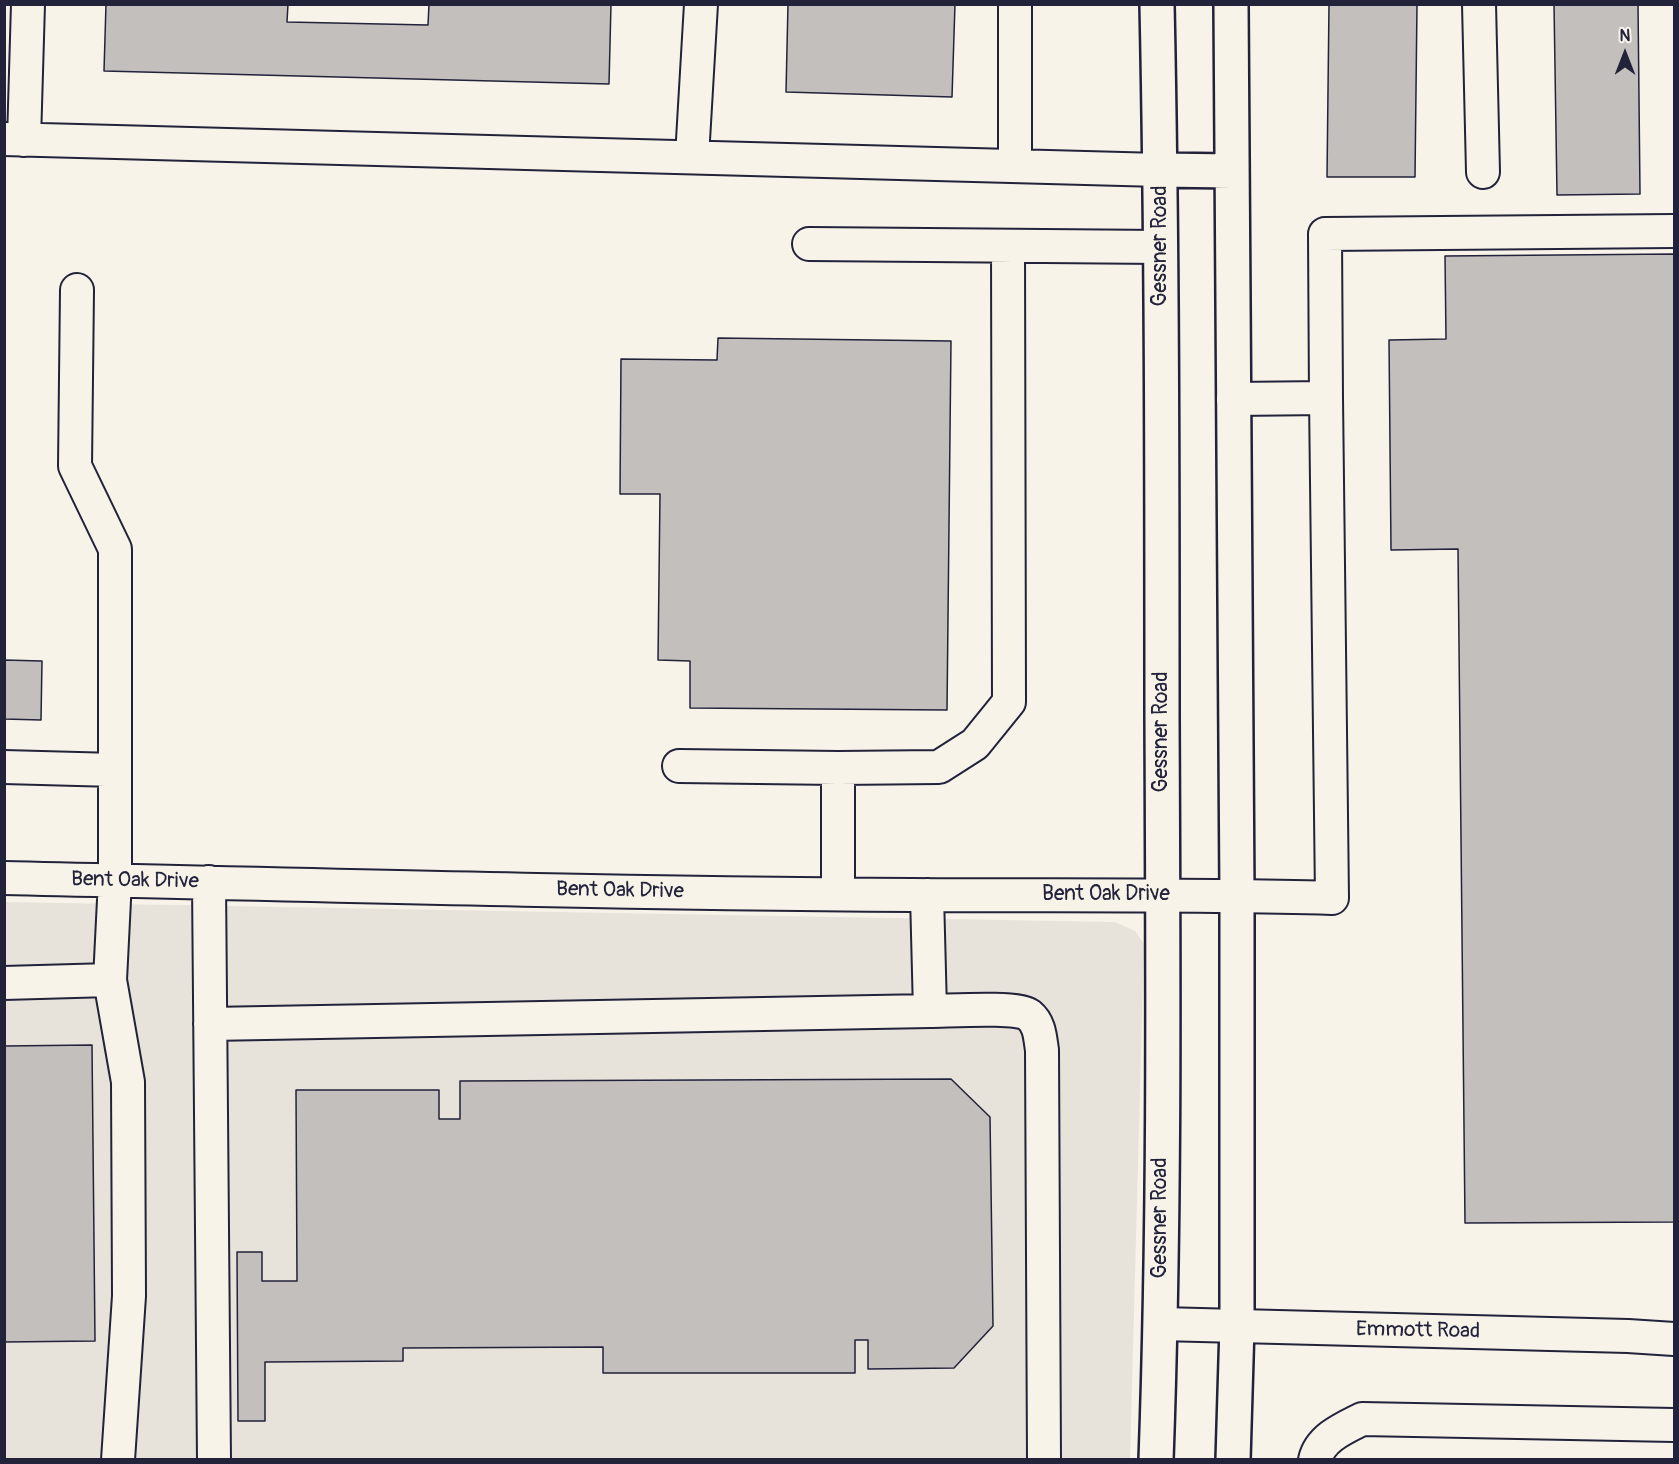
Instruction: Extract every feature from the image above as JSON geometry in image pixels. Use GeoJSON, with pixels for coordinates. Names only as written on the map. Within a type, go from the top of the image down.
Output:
{"type":"FeatureCollection","features":[{"type":"Feature","properties":{"kind":"main road","name":"Gessner Road"},"geometry":{"type":"LineString","coordinates":[[1156,1460],[1161,1324],[1163,894],[1161,248],[1157,4]]}},
{"type":"Feature","properties":{"kind":"main road"},"geometry":{"type":"LineString","coordinates":[[1231,4],[1237,896],[1237,1326],[1233,1460]]}},
{"type":"Feature","properties":{"kind":"main road"},"geometry":{"type":"LineString","coordinates":[[1160,170],[1232,171]]}},
{"type":"Feature","properties":{"kind":"street"},"geometry":{"type":"LineString","coordinates":[[28,4],[14,139],[1160,170]]}},
{"type":"Feature","properties":{"kind":"street"},"geometry":{"type":"LineString","coordinates":[[692,157],[701,4]]}},
{"type":"Feature","properties":{"kind":"street"},"geometry":{"type":"LineString","coordinates":[[1015,4],[1015,166]]}},
{"type":"Feature","properties":{"kind":"street"},"geometry":{"type":"LineString","coordinates":[[1479,4],[1483,172]]}},
{"type":"Feature","properties":{"kind":"street"},"geometry":{"type":"LineString","coordinates":[[1233,399],[1326,398],[1325,234],[1674,231]]}},
{"type":"Feature","properties":{"kind":"street"},"geometry":{"type":"LineString","coordinates":[[809,244],[1161,248]]}},
{"type":"Feature","properties":{"kind":"street"},"geometry":{"type":"LineString","coordinates":[[680,766],[838,768],[939,766],[975,744],[1009,702],[1008,246]]}},
{"type":"Feature","properties":{"kind":"street"},"geometry":{"type":"LineString","coordinates":[[77,290],[75,466],[115,549],[115,880],[110,980],[128,1082],[129,1296],[118,1460]]}},
{"type":"Feature","properties":{"kind":"street","name":"Bent Oak Drive"},"geometry":{"type":"LineString","coordinates":[[4,878],[838,894],[1163,894],[1332,898],[1326,398]]}},
{"type":"Feature","properties":{"kind":"street"},"geometry":{"type":"LineString","coordinates":[[4,767],[115,770]]}},
{"type":"Feature","properties":{"kind":"street"},"geometry":{"type":"LineString","coordinates":[[838,768],[838,894]]}},
{"type":"Feature","properties":{"kind":"street"},"geometry":{"type":"LineString","coordinates":[[209,882],[214,1460]]}},
{"type":"Feature","properties":{"kind":"street"},"geometry":{"type":"LineString","coordinates":[[927,895],[930,1011]]}},
{"type":"Feature","properties":{"kind":"street"},"geometry":{"type":"LineString","coordinates":[[4,983],[110,980]]}},
{"type":"Feature","properties":{"kind":"street"},"geometry":{"type":"LineString","coordinates":[[210,1024],[930,1011],[1012,1010],[1028,1014],[1039,1027],[1042,1050],[1044,1460]]}},
{"type":"Feature","properties":{"kind":"street","name":"Emmott Road"},"geometry":{"type":"LineString","coordinates":[[1161,1324],[1674,1339]]}},
{"type":"Feature","properties":{"kind":"street"},"geometry":{"type":"LineString","coordinates":[[1315,1460],[1317,1451],[1334,1434],[1362,1419],[1674,1425]]}},
{"type":"Feature","properties":{"kind":"shaded area"},"geometry":{"type":"Polygon","coordinates":[[[5,902],[1115,922],[1135,931],[1144,944],[1130,1459],[5,1460],[5,902]]]}},
{"type":"Feature","properties":{"kind":"building"},"geometry":{"type":"Polygon","coordinates":[[[106,4],[288,4],[287,22],[428,25],[429,4],[611,4],[609,84],[104,71],[106,4]]]}},
{"type":"Feature","properties":{"kind":"building"},"geometry":{"type":"Polygon","coordinates":[[[788,4],[955,4],[952,97],[786,92],[788,4]]]}},
{"type":"Feature","properties":{"kind":"building"},"geometry":{"type":"Polygon","coordinates":[[[1329,4],[1417,4],[1415,177],[1327,177],[1329,4]]]}},
{"type":"Feature","properties":{"kind":"building"},"geometry":{"type":"Polygon","coordinates":[[[1554,4],[1638,4],[1640,194],[1557,195],[1554,4]]]}},
{"type":"Feature","properties":{"kind":"building"},"geometry":{"type":"Polygon","coordinates":[[[1674,254],[1674,1222],[1465,1223],[1458,549],[1391,550],[1389,340],[1446,339],[1445,256],[1674,254]]]}},
{"type":"Feature","properties":{"kind":"building"},"geometry":{"type":"Polygon","coordinates":[[[718,338],[951,341],[947,710],[690,708],[690,661],[658,660],[660,494],[620,494],[621,359],[717,360],[718,338]]]}},
{"type":"Feature","properties":{"kind":"building"},"geometry":{"type":"Polygon","coordinates":[[[4,660],[42,661],[41,720],[4,719],[4,660]]]}},
{"type":"Feature","properties":{"kind":"building"},"geometry":{"type":"Polygon","coordinates":[[[92,1045],[95,1341],[4,1342],[4,1046],[92,1045]]]}},
{"type":"Feature","properties":{"kind":"building"},"geometry":{"type":"Polygon","coordinates":[[[951,1079],[990,1117],[993,1326],[954,1368],[868,1369],[868,1340],[855,1340],[855,1373],[603,1373],[603,1347],[403,1348],[403,1361],[265,1362],[265,1421],[238,1421],[237,1252],[262,1252],[262,1281],[297,1281],[296,1090],[439,1090],[439,1119],[460,1119],[460,1081],[951,1079]]]}}]}
